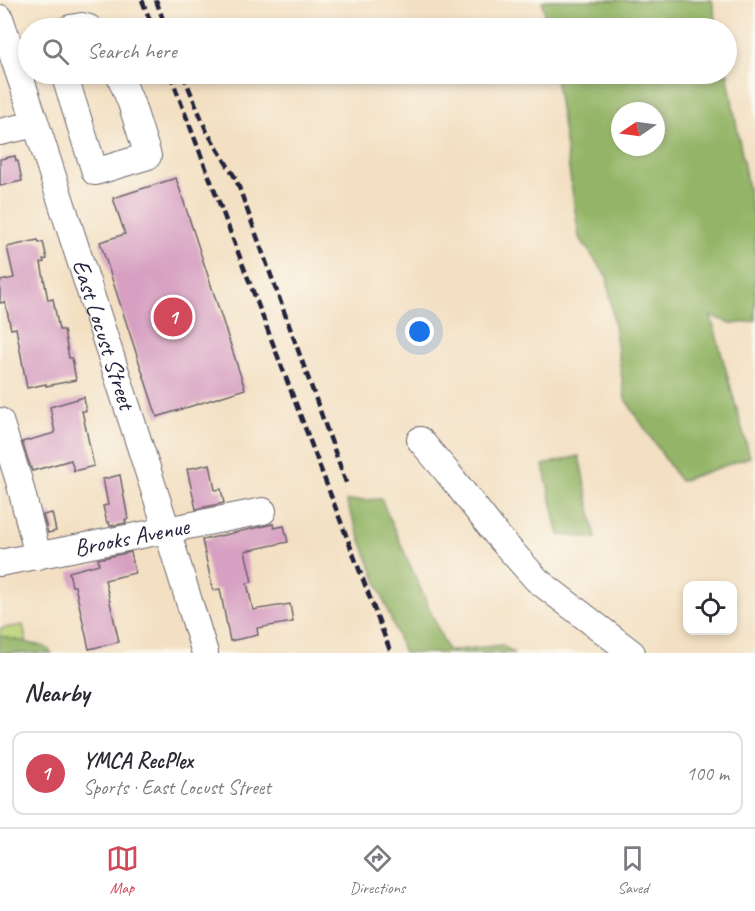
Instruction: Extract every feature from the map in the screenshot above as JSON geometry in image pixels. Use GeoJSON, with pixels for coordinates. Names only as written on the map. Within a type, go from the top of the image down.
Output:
{"type":"FeatureCollection","features":[{"type":"Feature","properties":{"kind":"street"},"geometry":{"type":"LineString","coordinates":[[2,23],[18,29]]}},
{"type":"Feature","properties":{"kind":"street","name":"East Locust Street"},"geometry":{"type":"LineString","coordinates":[[2,23],[18,71]]}},
{"type":"Feature","properties":{"kind":"street","name":"East Locust Street"},"geometry":{"type":"LineString","coordinates":[[23,84],[205,653]]}},
{"type":"Feature","properties":{"kind":"street"},"geometry":{"type":"LineString","coordinates":[[67,84],[95,172],[148,156],[123,84]]}},
{"type":"Feature","properties":{"kind":"street"},"geometry":{"type":"LineString","coordinates":[[0,132],[36,124]]}},
{"type":"Feature","properties":{"kind":"street"},"geometry":{"type":"LineString","coordinates":[[46,155],[86,143]]}},
{"type":"Feature","properties":{"kind":"street"},"geometry":{"type":"LineString","coordinates":[[0,422],[19,481],[38,556]]}},
{"type":"Feature","properties":{"kind":"street"},"geometry":{"type":"LineString","coordinates":[[420,440],[496,534],[537,580],[632,653]]}},
{"type":"Feature","properties":{"kind":"street","name":"Brooks Avenue"},"geometry":{"type":"LineString","coordinates":[[0,563],[262,511]]}},
{"type":"Feature","properties":{"kind":"green space"},"geometry":{"type":"Polygon","coordinates":[[[712,0],[716,18],[545,18],[542,1],[712,0]]]}},
{"type":"Feature","properties":{"kind":"green space"},"geometry":{"type":"Polygon","coordinates":[[[556,84],[729,84],[755,227],[755,321],[732,324],[711,316],[750,457],[680,481],[625,399],[607,277],[579,237],[556,84]]]}},
{"type":"Feature","properties":{"kind":"green space"},"geometry":{"type":"Polygon","coordinates":[[[579,456],[596,538],[559,535],[543,465],[579,456]]]}},
{"type":"Feature","properties":{"kind":"green space"},"geometry":{"type":"Polygon","coordinates":[[[381,499],[448,651],[502,645],[514,653],[404,653],[346,501],[381,499]]]}},
{"type":"Feature","properties":{"kind":"green space"},"geometry":{"type":"Polygon","coordinates":[[[23,625],[29,653],[0,653],[0,629],[23,625]]]}},
{"type":"Feature","properties":{"kind":"green space"},"geometry":{"type":"Polygon","coordinates":[[[0,636],[45,647],[52,653],[0,653],[0,636]]]}},
{"type":"Feature","properties":{"kind":"building"},"geometry":{"type":"Polygon","coordinates":[[[15,156],[22,181],[0,186],[0,159],[15,156]]]}},
{"type":"Feature","properties":{"kind":"building"},"geometry":{"type":"Polygon","coordinates":[[[176,178],[245,389],[157,417],[100,242],[125,234],[113,198],[176,178]]]}},
{"type":"Feature","properties":{"kind":"building"},"geometry":{"type":"Polygon","coordinates":[[[38,240],[39,243],[43,242],[47,259],[41,263],[48,300],[53,299],[59,330],[64,330],[76,380],[27,388],[16,328],[11,329],[5,302],[0,303],[0,281],[14,278],[7,247],[38,240]]]}},
{"type":"Feature","properties":{"kind":"building"},"geometry":{"type":"Polygon","coordinates":[[[84,397],[86,411],[82,411],[94,466],[74,471],[71,460],[32,471],[22,442],[55,433],[50,407],[84,397]]]}},
{"type":"Feature","properties":{"kind":"building"},"geometry":{"type":"Polygon","coordinates":[[[210,464],[215,490],[221,489],[224,503],[196,509],[187,469],[210,464]]]}},
{"type":"Feature","properties":{"kind":"building"},"geometry":{"type":"Polygon","coordinates":[[[120,475],[128,519],[125,520],[126,523],[110,526],[109,522],[107,523],[103,506],[108,505],[103,479],[120,475]]]}},
{"type":"Feature","properties":{"kind":"building"},"geometry":{"type":"Polygon","coordinates":[[[52,513],[56,531],[48,533],[43,515],[52,513]]]}},
{"type":"Feature","properties":{"kind":"building"},"geometry":{"type":"Polygon","coordinates":[[[273,524],[274,528],[284,526],[288,542],[245,551],[252,582],[247,583],[253,610],[290,604],[293,622],[257,628],[258,635],[230,641],[220,589],[213,590],[202,540],[273,524]]]}},
{"type":"Feature","properties":{"kind":"building"},"geometry":{"type":"Polygon","coordinates":[[[131,552],[135,573],[105,580],[119,642],[89,649],[75,586],[72,586],[69,572],[99,564],[98,559],[131,552]]]}},
{"type":"Feature","properties":{"kind":"railway"},"geometry":{"type":"LineString","coordinates":[[142,0],[149,18]]}},
{"type":"Feature","properties":{"kind":"railway"},"geometry":{"type":"LineString","coordinates":[[156,0],[162,18]]}},
{"type":"Feature","properties":{"kind":"railway"},"geometry":{"type":"LineString","coordinates":[[174,84],[391,653]]}},
{"type":"Feature","properties":{"kind":"railway"},"geometry":{"type":"LineString","coordinates":[[187,84],[207,132],[236,179],[347,485]]}},
{"type":"Feature","properties":{"kind":"place","name":"YMCA RecPlex"},"geometry":{"type":"Point","coordinates":[173,317]}}]}
